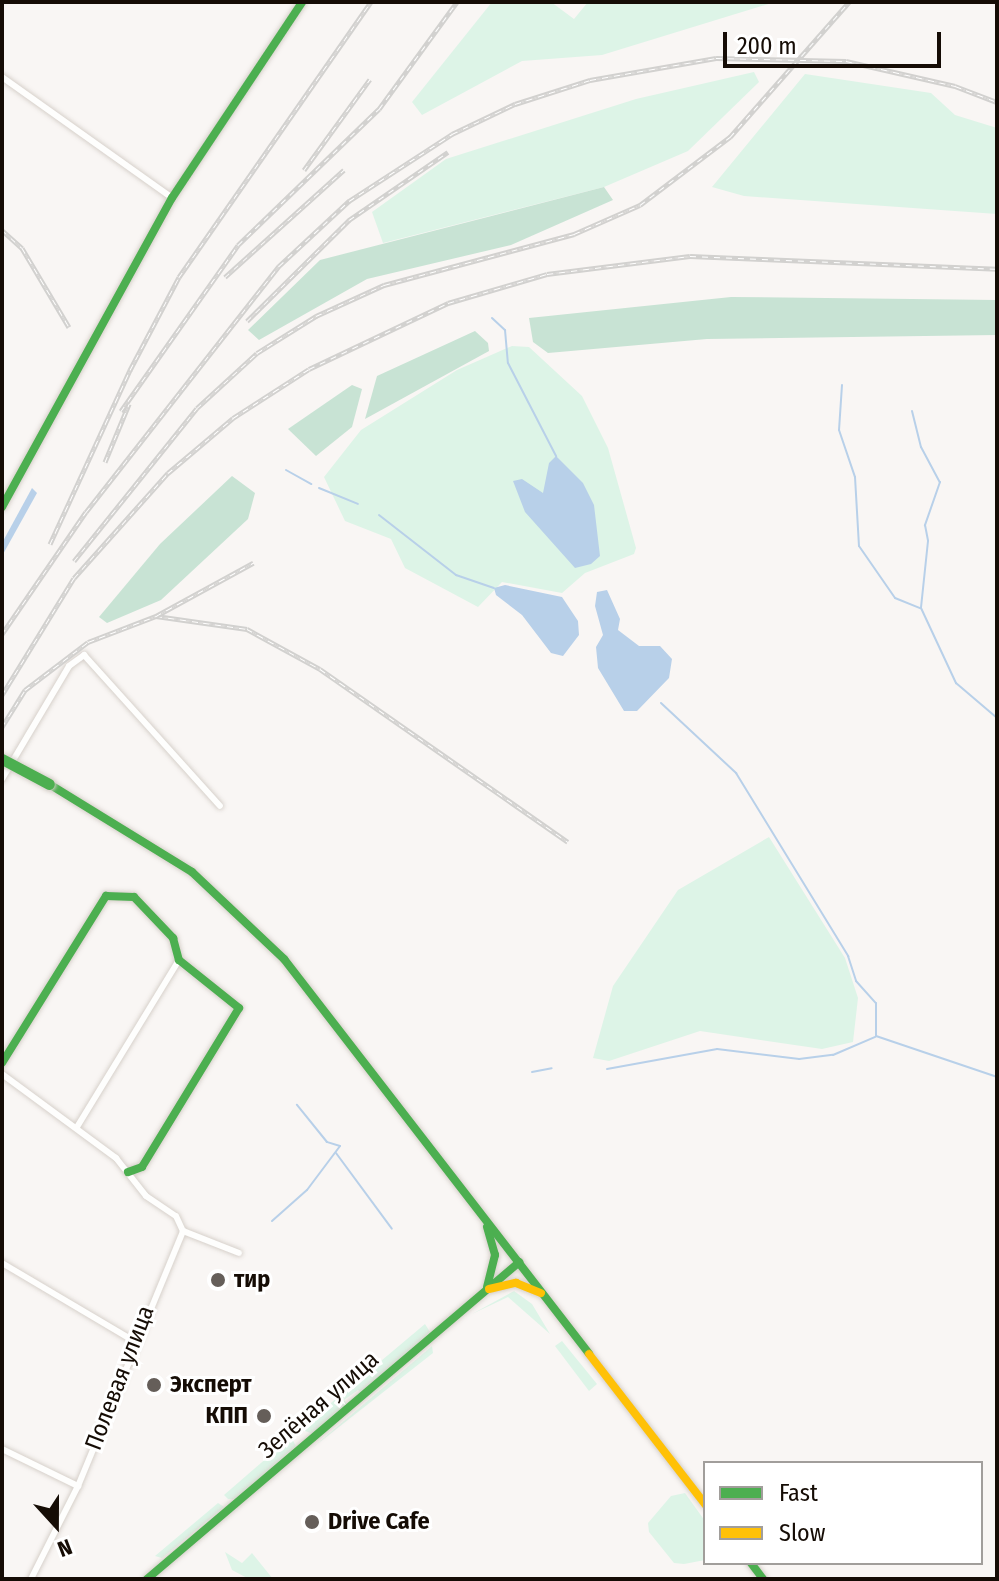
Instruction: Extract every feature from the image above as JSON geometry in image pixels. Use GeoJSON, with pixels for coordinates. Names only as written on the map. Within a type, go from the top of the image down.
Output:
{"type":"FeatureCollection","features":[{"type":"Feature","properties":{"kind":"main road"},"geometry":{"type":"LineString","coordinates":[[2,507],[172,198],[302,2]]}},
{"type":"Feature","properties":{"kind":"main road"},"geometry":{"type":"LineString","coordinates":[[2,759],[133,831],[241,914],[329,1012],[703,1501]]}},
{"type":"Feature","properties":{"kind":"main road"},"geometry":{"type":"LineString","coordinates":[[2,1063],[106,896],[134,897],[173,938],[179,960],[239,1008],[142,1167],[128,1172]]}},
{"type":"Feature","properties":{"kind":"main road"},"geometry":{"type":"LineString","coordinates":[[472,1198],[494,1245],[495,1265],[485,1291]]}},
{"type":"Feature","properties":{"kind":"main road","name":"Зелёная улица"},"geometry":{"type":"LineString","coordinates":[[147,1579],[519,1262]]}},
{"type":"Feature","properties":{"kind":"main road"},"geometry":{"type":"LineString","coordinates":[[485,1291],[516,1283],[544,1294]]}},
{"type":"Feature","properties":{"kind":"street"},"geometry":{"type":"LineString","coordinates":[[2,77],[172,198]]}},
{"type":"Feature","properties":{"kind":"street"},"geometry":{"type":"LineString","coordinates":[[2,779],[69,666],[84,655],[220,806]]}},
{"type":"Feature","properties":{"kind":"street"},"geometry":{"type":"LineString","coordinates":[[77,1127],[179,960]]}},
{"type":"Feature","properties":{"kind":"street"},"geometry":{"type":"LineString","coordinates":[[2,1074],[77,1127],[128,1172],[146,1196],[176,1216],[183,1231],[239,1253]]}},
{"type":"Feature","properties":{"kind":"street","name":"Полевая улица"},"geometry":{"type":"LineString","coordinates":[[31,1579],[78,1486],[134,1341],[183,1231]]}},
{"type":"Feature","properties":{"kind":"street"},"geometry":{"type":"LineString","coordinates":[[2,1263],[134,1341]]}},
{"type":"Feature","properties":{"kind":"street"},"geometry":{"type":"LineString","coordinates":[[2,1449],[78,1486]]}},
{"type":"Feature","properties":{"kind":"green space"},"geometry":{"type":"Polygon","coordinates":[[[492,2],[551,2],[574,19],[588,2],[775,2],[602,55],[522,61],[422,115],[412,102],[492,2]]]}},
{"type":"Feature","properties":{"kind":"green space"},"geometry":{"type":"Polygon","coordinates":[[[754,72],[759,82],[688,151],[604,187],[383,243],[372,212],[446,159],[636,99],[754,72]]]}},
{"type":"Feature","properties":{"kind":"green space"},"geometry":{"type":"Polygon","coordinates":[[[805,74],[931,93],[955,115],[997,128],[997,214],[744,196],[712,187],[805,74]]]}},
{"type":"Feature","properties":{"kind":"green space"},"geometry":{"type":"Polygon","coordinates":[[[604,187],[613,200],[511,245],[367,279],[259,340],[248,330],[320,260],[604,187]]]}},
{"type":"Feature","properties":{"kind":"green space"},"geometry":{"type":"Polygon","coordinates":[[[731,297],[997,300],[997,335],[707,339],[548,353],[533,342],[529,318],[731,297]]]}},
{"type":"Feature","properties":{"kind":"green space"},"geometry":{"type":"Polygon","coordinates":[[[475,331],[488,343],[489,351],[365,419],[377,376],[475,331]]]}},
{"type":"Feature","properties":{"kind":"green space"},"geometry":{"type":"Polygon","coordinates":[[[512,346],[529,347],[582,396],[608,448],[636,548],[634,554],[585,573],[562,593],[502,582],[478,607],[405,568],[391,539],[345,521],[324,477],[361,430],[457,370],[512,346]]]}},
{"type":"Feature","properties":{"kind":"green space"},"geometry":{"type":"Polygon","coordinates":[[[352,385],[362,389],[352,427],[316,456],[288,429],[352,385]]]}},
{"type":"Feature","properties":{"kind":"green space"},"geometry":{"type":"Polygon","coordinates":[[[232,476],[255,493],[248,519],[161,600],[107,623],[99,617],[160,544],[232,476]]]}},
{"type":"Feature","properties":{"kind":"green space"},"geometry":{"type":"Polygon","coordinates":[[[769,837],[845,958],[858,998],[853,1042],[822,1049],[700,1031],[609,1061],[593,1058],[613,986],[678,890],[769,837]]]}},
{"type":"Feature","properties":{"kind":"green space"},"geometry":{"type":"Polygon","coordinates":[[[514,1291],[532,1304],[550,1334],[508,1297],[472,1314],[514,1291]]]}},
{"type":"Feature","properties":{"kind":"green space"},"geometry":{"type":"Polygon","coordinates":[[[425,1324],[430,1332],[362,1393],[358,1390],[344,1400],[348,1405],[313,1434],[300,1429],[425,1324]]]}},
{"type":"Feature","properties":{"kind":"green space"},"geometry":{"type":"Polygon","coordinates":[[[562,1341],[597,1384],[589,1391],[555,1346],[562,1341]]]}},
{"type":"Feature","properties":{"kind":"green space"},"geometry":{"type":"Polygon","coordinates":[[[432,1346],[433,1353],[311,1449],[432,1346]]]}},
{"type":"Feature","properties":{"kind":"green space"},"geometry":{"type":"Polygon","coordinates":[[[291,1437],[296,1446],[235,1499],[224,1495],[291,1437]]]}},
{"type":"Feature","properties":{"kind":"green space"},"geometry":{"type":"Polygon","coordinates":[[[685,1493],[703,1518],[703,1560],[674,1563],[649,1532],[648,1523],[671,1496],[685,1493]]]}},
{"type":"Feature","properties":{"kind":"green space"},"geometry":{"type":"Polygon","coordinates":[[[218,1503],[224,1507],[162,1558],[155,1556],[218,1503]]]}},
{"type":"Feature","properties":{"kind":"green space"},"geometry":{"type":"Polygon","coordinates":[[[225,1552],[242,1563],[252,1553],[273,1579],[249,1579],[232,1570],[225,1552]]]}},
{"type":"Feature","properties":{"kind":"water"},"geometry":{"type":"Polygon","coordinates":[[[556,456],[583,483],[594,505],[600,556],[591,564],[575,568],[525,512],[513,481],[522,479],[543,493],[549,463],[556,456]]]}},
{"type":"Feature","properties":{"kind":"water"},"geometry":{"type":"Polygon","coordinates":[[[32,488],[37,493],[2,556],[2,543],[32,488]]]}},
{"type":"Feature","properties":{"kind":"water"},"geometry":{"type":"Polygon","coordinates":[[[505,585],[562,597],[578,621],[579,635],[563,656],[551,653],[522,615],[496,595],[494,588],[505,585]]]}},
{"type":"Feature","properties":{"kind":"water"},"geometry":{"type":"Polygon","coordinates":[[[607,590],[620,619],[618,630],[639,646],[660,646],[672,659],[669,678],[637,711],[624,711],[598,668],[596,647],[603,635],[595,606],[597,592],[607,590]]]}},
{"type":"Feature","properties":{"kind":"waterway"},"geometry":{"type":"LineString","coordinates":[[492,318],[505,330],[508,363],[556,456]]}},
{"type":"Feature","properties":{"kind":"waterway"},"geometry":{"type":"LineString","coordinates":[[842,385],[839,430],[855,477],[859,546],[895,598],[920,608]]}},
{"type":"Feature","properties":{"kind":"waterway"},"geometry":{"type":"LineString","coordinates":[[912,411],[921,447],[940,482],[925,525],[928,541],[921,608],[956,683],[997,718]]}},
{"type":"Feature","properties":{"kind":"waterway"},"geometry":{"type":"LineString","coordinates":[[286,470],[311,484]]}},
{"type":"Feature","properties":{"kind":"waterway"},"geometry":{"type":"LineString","coordinates":[[319,488],[358,504]]}},
{"type":"Feature","properties":{"kind":"waterway"},"geometry":{"type":"LineString","coordinates":[[379,515],[456,575],[494,588]]}},
{"type":"Feature","properties":{"kind":"waterway"},"geometry":{"type":"LineString","coordinates":[[661,703],[736,773],[848,956],[856,981],[876,1003],[876,1036],[997,1077]]}},
{"type":"Feature","properties":{"kind":"waterway"},"geometry":{"type":"LineString","coordinates":[[607,1069],[717,1049],[799,1059],[833,1055],[875,1037]]}},
{"type":"Feature","properties":{"kind":"waterway"},"geometry":{"type":"LineString","coordinates":[[532,1072],[552,1068]]}},
{"type":"Feature","properties":{"kind":"waterway"},"geometry":{"type":"LineString","coordinates":[[272,1221],[307,1190],[340,1146],[327,1142],[297,1105]]}},
{"type":"Feature","properties":{"kind":"waterway"},"geometry":{"type":"LineString","coordinates":[[336,1153],[392,1229]]}},
{"type":"Feature","properties":{"kind":"railway"},"geometry":{"type":"LineString","coordinates":[[50,544],[130,370],[179,277],[371,2]]}},
{"type":"Feature","properties":{"kind":"railway"},"geometry":{"type":"LineString","coordinates":[[121,411],[238,245],[379,109],[457,2]]}},
{"type":"Feature","properties":{"kind":"railway"},"geometry":{"type":"LineString","coordinates":[[74,561],[197,408],[257,353],[316,316],[384,285],[574,234],[640,205],[730,137],[849,2]]}},
{"type":"Feature","properties":{"kind":"railway"},"geometry":{"type":"LineString","coordinates":[[2,634],[86,512],[279,266],[349,201],[452,134],[515,104],[590,80],[716,58],[846,61],[955,86],[997,102]]}},
{"type":"Feature","properties":{"kind":"railway"},"geometry":{"type":"LineString","coordinates":[[304,170],[370,79]]}},
{"type":"Feature","properties":{"kind":"railway"},"geometry":{"type":"LineString","coordinates":[[247,321],[349,220],[448,152]]}},
{"type":"Feature","properties":{"kind":"railway"},"geometry":{"type":"LineString","coordinates":[[225,277],[344,170]]}},
{"type":"Feature","properties":{"kind":"railway"},"geometry":{"type":"LineString","coordinates":[[2,230],[22,248],[69,327]]}},
{"type":"Feature","properties":{"kind":"railway"},"geometry":{"type":"LineString","coordinates":[[2,695],[74,578],[168,473],[233,418],[309,369],[448,303],[547,274],[690,256],[997,269]]}},
{"type":"Feature","properties":{"kind":"railway"},"geometry":{"type":"LineString","coordinates":[[105,462],[129,404]]}},
{"type":"Feature","properties":{"kind":"railway"},"geometry":{"type":"LineString","coordinates":[[2,727],[25,690],[88,642],[156,616],[253,563]]}},
{"type":"Feature","properties":{"kind":"railway"},"geometry":{"type":"LineString","coordinates":[[156,616],[247,629],[320,669],[568,842]]}},
{"type":"Feature","properties":{"kind":"traffic: fast"},"geometry":{"type":"LineString","coordinates":[[2,507],[172,198],[302,2]]}},
{"type":"Feature","properties":{"kind":"traffic: fast"},"geometry":{"type":"LineString","coordinates":[[2,759],[49,784]]}},
{"type":"Feature","properties":{"kind":"traffic: fast"},"geometry":{"type":"LineString","coordinates":[[49,784],[192,872],[284,959],[589,1354]]}},
{"type":"Feature","properties":{"kind":"traffic: fast"},"geometry":{"type":"LineString","coordinates":[[2,1063],[106,896],[134,897],[173,938],[179,960],[239,1008],[142,1167],[128,1172]]}},
{"type":"Feature","properties":{"kind":"traffic: fast"},"geometry":{"type":"LineString","coordinates":[[487,1227],[495,1255],[487,1287]]}},
{"type":"Feature","properties":{"kind":"traffic: fast"},"geometry":{"type":"LineString","coordinates":[[147,1579],[519,1262]]}},
{"type":"Feature","properties":{"kind":"traffic: fast"},"geometry":{"type":"LineString","coordinates":[[752,1565],[763,1579]]}},
{"type":"Feature","properties":{"kind":"traffic: slow"},"geometry":{"type":"LineString","coordinates":[[489,1289],[516,1283],[541,1293]]}},
{"type":"Feature","properties":{"kind":"traffic: slow"},"geometry":{"type":"LineString","coordinates":[[589,1354],[703,1501]]}},
{"type":"Feature","properties":{"kind":"place","name":"тир"},"geometry":{"type":"Point","coordinates":[218,1280]}},
{"type":"Feature","properties":{"kind":"place","name":"Эксперт"},"geometry":{"type":"Point","coordinates":[154,1385]}},
{"type":"Feature","properties":{"kind":"place","name":"КПП"},"geometry":{"type":"Point","coordinates":[264,1416]}},
{"type":"Feature","properties":{"kind":"place","name":"Drive Cafe"},"geometry":{"type":"Point","coordinates":[312,1522]}}]}
